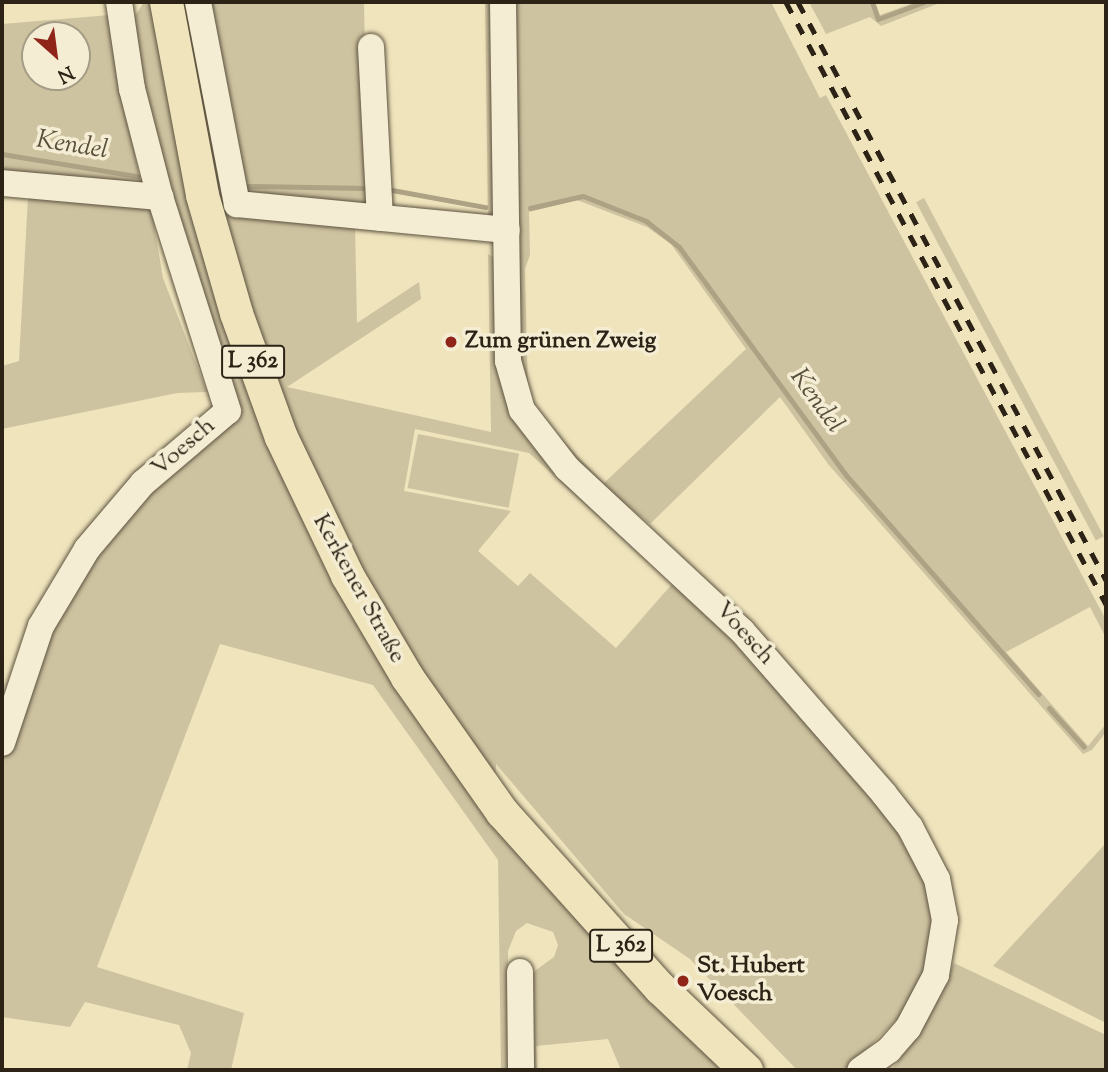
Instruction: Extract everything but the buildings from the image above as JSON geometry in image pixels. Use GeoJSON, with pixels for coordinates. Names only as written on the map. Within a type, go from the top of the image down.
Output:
{"type":"FeatureCollection","features":[{"type":"Feature","properties":{"kind":"main road","name":"Kerkener Straße"},"geometry":{"type":"LineString","coordinates":[[167,12],[202,195],[236,313],[281,437],[347,575],[407,677],[502,812],[660,988],[744,1070]]}},
{"type":"Feature","properties":{"kind":"street","name":"Voesch"},"geometry":{"type":"LineString","coordinates":[[2,743],[41,626],[87,549],[143,483],[228,411],[160,197],[132,89],[120,2]]}},
{"type":"Feature","properties":{"kind":"street"},"geometry":{"type":"LineString","coordinates":[[198,2],[237,204],[507,230]]}},
{"type":"Feature","properties":{"kind":"street","name":"Voesch"},"geometry":{"type":"LineString","coordinates":[[503,2],[508,361],[517,399],[533,431],[567,468],[742,631],[884,794],[934,870],[945,920],[936,975],[922,1006],[885,1060],[860,1070]]}},
{"type":"Feature","properties":{"kind":"street"},"geometry":{"type":"LineString","coordinates":[[371,47],[380,218]]}},
{"type":"Feature","properties":{"kind":"street"},"geometry":{"type":"LineString","coordinates":[[2,183],[160,197]]}},
{"type":"Feature","properties":{"kind":"street"},"geometry":{"type":"LineString","coordinates":[[520,972],[521,1070]]}},
{"type":"Feature","properties":{"kind":"shaded area"},"geometry":{"type":"Polygon","coordinates":[[[144,2],[159,2],[171,86],[350,593],[720,1070],[621,1070],[608,1039],[536,1046],[537,1070],[528,1070],[528,982],[536,970],[554,957],[558,945],[553,932],[527,923],[516,931],[508,951],[510,1070],[501,1070],[498,860],[373,685],[220,644],[97,967],[244,1013],[231,1070],[187,1070],[191,1053],[179,1025],[85,1002],[70,1027],[2,1017],[2,763],[47,624],[120,516],[238,413],[180,242],[129,25],[144,2]]]}},
{"type":"Feature","properties":{"kind":"shaded area"},"geometry":{"type":"Polygon","coordinates":[[[179,2],[196,12],[232,210],[355,223],[357,323],[419,282],[421,299],[287,387],[491,432],[488,254],[499,261],[505,391],[701,599],[895,822],[933,900],[931,957],[907,1009],[846,1070],[797,1070],[690,959],[624,914],[496,764],[495,786],[432,694],[312,484],[226,241],[179,2]],[[415,429],[404,491],[511,511],[478,551],[518,586],[530,573],[616,648],[672,584],[529,453],[415,429]]]}},
{"type":"Feature","properties":{"kind":"shaded area"},"geometry":{"type":"Polygon","coordinates":[[[209,2],[364,2],[368,210],[247,199],[209,2]]]}},
{"type":"Feature","properties":{"kind":"shaded area"},"geometry":{"type":"Polygon","coordinates":[[[485,2],[495,2],[500,216],[488,222],[485,2]]]}},
{"type":"Feature","properties":{"kind":"shaded area"},"geometry":{"type":"Polygon","coordinates":[[[510,2],[771,2],[820,98],[826,95],[1106,620],[1106,638],[1090,607],[1006,652],[1088,746],[1106,724],[1106,732],[1092,750],[1083,754],[828,464],[780,397],[650,524],[578,467],[543,431],[520,384],[516,361],[510,2]],[[577,200],[529,212],[530,255],[525,269],[528,393],[533,410],[604,483],[746,349],[671,244],[647,227],[577,200]]]}},
{"type":"Feature","properties":{"kind":"shaded area"},"geometry":{"type":"Polygon","coordinates":[[[809,2],[875,2],[880,15],[916,2],[942,2],[881,26],[870,17],[826,34],[809,2]]]}},
{"type":"Feature","properties":{"kind":"shaded area"},"geometry":{"type":"Polygon","coordinates":[[[110,15],[141,188],[2,174],[2,24],[21,22],[21,91],[91,91],[91,21],[38,21],[110,15]]]}},
{"type":"Feature","properties":{"kind":"shaded area"},"geometry":{"type":"Polygon","coordinates":[[[28,197],[144,202],[152,213],[163,278],[207,392],[177,393],[2,429],[2,366],[19,361],[28,197]]]}},
{"type":"Feature","properties":{"kind":"shaded area"},"geometry":{"type":"Polygon","coordinates":[[[924,198],[1104,536],[1096,540],[916,202],[924,198]]]}},
{"type":"Feature","properties":{"kind":"shaded area"},"geometry":{"type":"Polygon","coordinates":[[[418,434],[519,454],[509,508],[408,488],[418,434]]]}},
{"type":"Feature","properties":{"kind":"shaded area"},"geometry":{"type":"Polygon","coordinates":[[[1106,843],[1106,1023],[993,966],[1106,843]]]}},
{"type":"Feature","properties":{"kind":"shaded area"},"geometry":{"type":"Polygon","coordinates":[[[954,963],[1106,1035],[1106,1070],[892,1070],[925,1023],[954,963]]]}},
{"type":"Feature","properties":{"kind":"waterway"},"geometry":{"type":"LineString","coordinates":[[872,2],[878,19],[924,2]]}},
{"type":"Feature","properties":{"kind":"waterway","name":"Kendel"},"geometry":{"type":"LineString","coordinates":[[2,154],[137,176]]}},
{"type":"Feature","properties":{"kind":"waterway","name":"Kendel"},"geometry":{"type":"LineString","coordinates":[[247,186],[365,188]]}},
{"type":"Feature","properties":{"kind":"waterway","name":"Kendel"},"geometry":{"type":"LineString","coordinates":[[392,190],[485,207]]}},
{"type":"Feature","properties":{"kind":"waterway","name":"Kendel"},"geometry":{"type":"LineString","coordinates":[[530,208],[583,196],[646,221],[679,247],[845,474],[1038,694]]}},
{"type":"Feature","properties":{"kind":"waterway","name":"Kendel"},"geometry":{"type":"LineString","coordinates":[[1049,708],[1084,747]]}},
{"type":"Feature","properties":{"kind":"railway"},"geometry":{"type":"LineString","coordinates":[[786,2],[1106,604]]}},
{"type":"Feature","properties":{"kind":"railway"},"geometry":{"type":"LineString","coordinates":[[798,2],[1106,580]]}},
{"type":"Feature","properties":{"kind":"place","name":"Zum grünen Zweig"},"geometry":{"type":"Point","coordinates":[451,342]}},
{"type":"Feature","properties":{"kind":"place","name":"St. Hubert Voesch"},"geometry":{"type":"Point","coordinates":[683,981]}}]}
